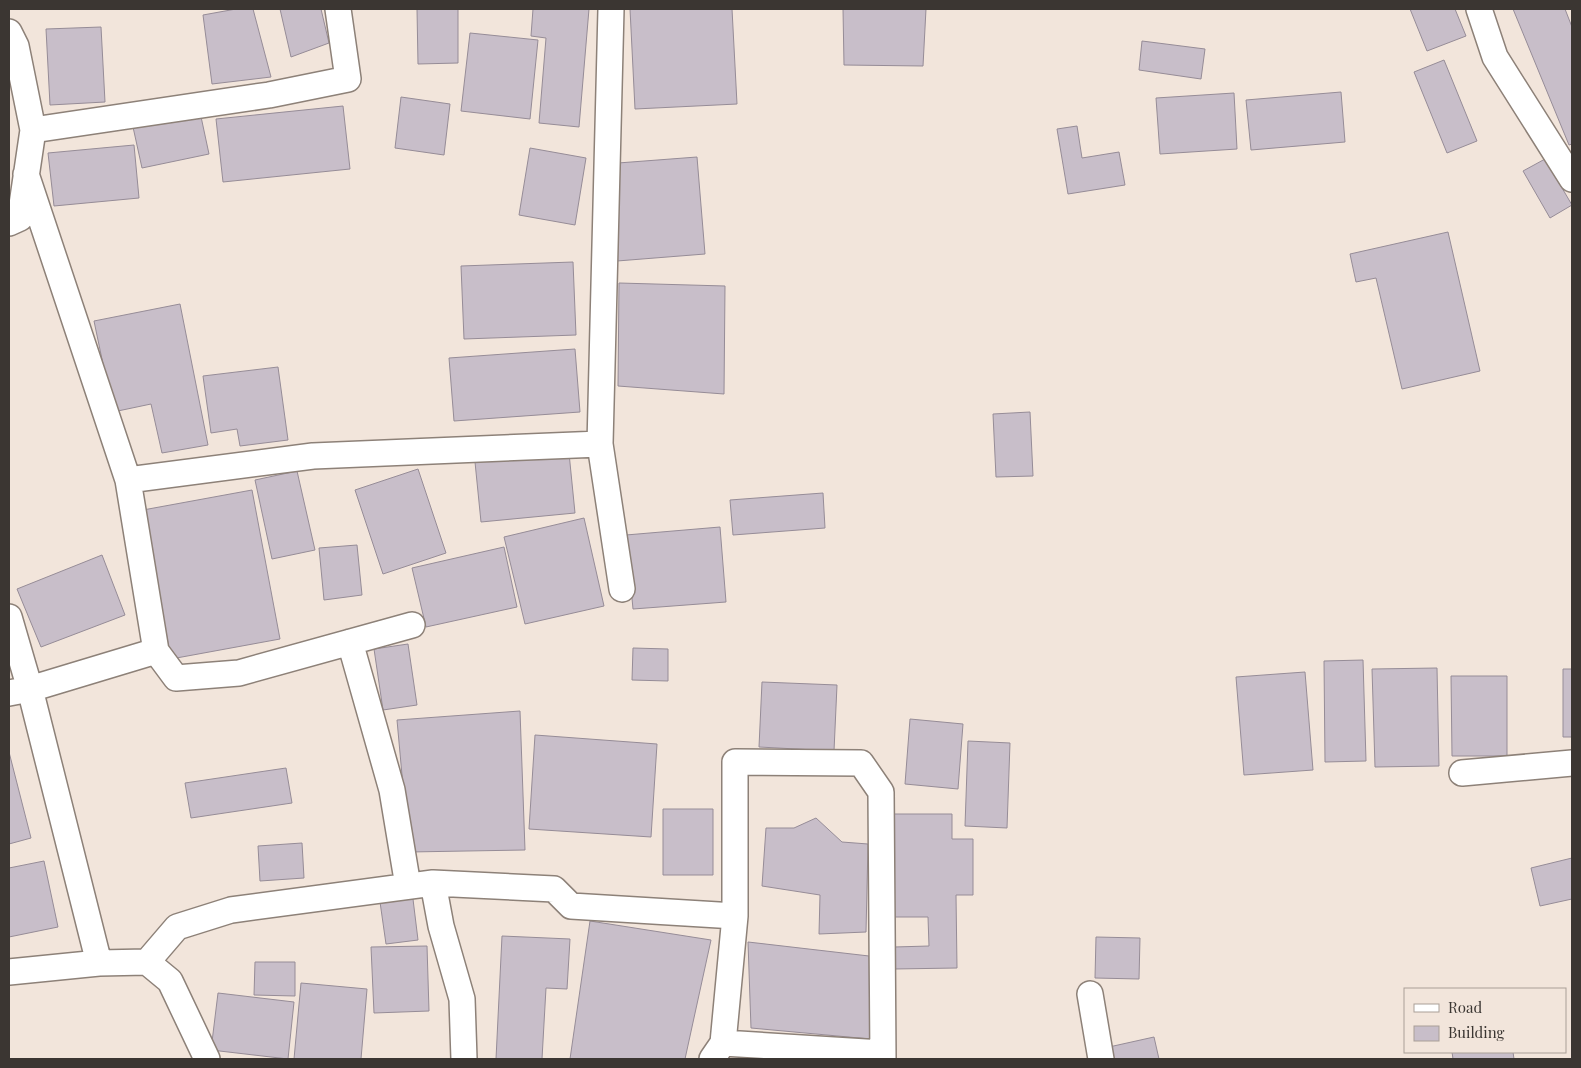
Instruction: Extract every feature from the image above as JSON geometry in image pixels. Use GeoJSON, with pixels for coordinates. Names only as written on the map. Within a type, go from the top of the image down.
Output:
{"type":"FeatureCollection","features":[{"type":"Feature","properties":{"kind":"street"},"geometry":{"type":"LineString","coordinates":[[33,130],[269,95],[348,79],[338,9]]}},
{"type":"Feature","properties":{"kind":"street"},"geometry":{"type":"LineString","coordinates":[[611,9],[600,444],[622,590]]}},
{"type":"Feature","properties":{"kind":"street"},"geometry":{"type":"LineString","coordinates":[[1479,9],[1495,56],[1572,179]]}},
{"type":"Feature","properties":{"kind":"street"},"geometry":{"type":"LineString","coordinates":[[9,32],[16,46],[33,130],[20,218],[9,223]]}},
{"type":"Feature","properties":{"kind":"street"},"geometry":{"type":"LineString","coordinates":[[26,174],[128,480],[156,651],[176,678],[238,674],[412,625]]}},
{"type":"Feature","properties":{"kind":"street"},"geometry":{"type":"LineString","coordinates":[[128,480],[313,456],[600,444]]}},
{"type":"Feature","properties":{"kind":"street"},"geometry":{"type":"LineString","coordinates":[[9,617],[19,691],[99,963]]}},
{"type":"Feature","properties":{"kind":"street"},"geometry":{"type":"LineString","coordinates":[[350,642],[392,790],[408,886]]}},
{"type":"Feature","properties":{"kind":"street"},"geometry":{"type":"LineString","coordinates":[[19,691],[156,651]]}},
{"type":"Feature","properties":{"kind":"street"},"geometry":{"type":"LineString","coordinates":[[735,762],[861,763],[881,792],[883,1056],[718,1051],[735,916],[735,762]]}},
{"type":"Feature","properties":{"kind":"street"},"geometry":{"type":"LineString","coordinates":[[1462,773],[1572,763]]}},
{"type":"Feature","properties":{"kind":"street"},"geometry":{"type":"LineString","coordinates":[[433,883],[441,926],[462,999],[464,1059]]}},
{"type":"Feature","properties":{"kind":"street"},"geometry":{"type":"LineString","coordinates":[[147,962],[176,927],[231,910],[433,883],[554,888],[571,906],[735,916]]}},
{"type":"Feature","properties":{"kind":"street"},"geometry":{"type":"LineString","coordinates":[[9,972],[99,963],[147,962],[170,981],[206,1059]]}},
{"type":"Feature","properties":{"kind":"street"},"geometry":{"type":"LineString","coordinates":[[1090,994],[1101,1059]]}},
{"type":"Feature","properties":{"kind":"building"},"geometry":{"type":"Polygon","coordinates":[[[236,9],[253,9],[271,77],[212,84],[203,15],[236,9]]]}},
{"type":"Feature","properties":{"kind":"building"},"geometry":{"type":"Polygon","coordinates":[[[280,9],[321,9],[329,43],[291,57],[280,9]]]}},
{"type":"Feature","properties":{"kind":"building"},"geometry":{"type":"Polygon","coordinates":[[[417,9],[458,9],[458,63],[418,64],[417,9]]]}},
{"type":"Feature","properties":{"kind":"building"},"geometry":{"type":"Polygon","coordinates":[[[533,9],[589,9],[579,127],[539,123],[546,38],[531,36],[533,9]]]}},
{"type":"Feature","properties":{"kind":"building"},"geometry":{"type":"Polygon","coordinates":[[[630,9],[732,9],[737,104],[635,109],[630,9]]]}},
{"type":"Feature","properties":{"kind":"building"},"geometry":{"type":"Polygon","coordinates":[[[843,9],[926,9],[923,66],[844,65],[843,9]]]}},
{"type":"Feature","properties":{"kind":"building"},"geometry":{"type":"Polygon","coordinates":[[[1410,9],[1455,9],[1466,36],[1427,51],[1410,9]]]}},
{"type":"Feature","properties":{"kind":"building"},"geometry":{"type":"Polygon","coordinates":[[[1513,9],[1565,9],[1572,27],[1572,144],[1569,145],[1513,9]]]}},
{"type":"Feature","properties":{"kind":"building"},"geometry":{"type":"Polygon","coordinates":[[[101,27],[105,102],[50,105],[46,29],[101,27]]]}},
{"type":"Feature","properties":{"kind":"building"},"geometry":{"type":"Polygon","coordinates":[[[470,33],[538,40],[530,119],[461,111],[470,33]]]}},
{"type":"Feature","properties":{"kind":"building"},"geometry":{"type":"Polygon","coordinates":[[[1142,41],[1205,49],[1201,79],[1139,70],[1142,41]]]}},
{"type":"Feature","properties":{"kind":"building"},"geometry":{"type":"Polygon","coordinates":[[[1444,60],[1477,141],[1447,153],[1414,72],[1444,60]]]}},
{"type":"Feature","properties":{"kind":"building"},"geometry":{"type":"Polygon","coordinates":[[[1341,92],[1345,142],[1251,150],[1246,100],[1341,92]]]}},
{"type":"Feature","properties":{"kind":"building"},"geometry":{"type":"Polygon","coordinates":[[[1234,93],[1237,149],[1160,154],[1156,98],[1234,93]]]}},
{"type":"Feature","properties":{"kind":"building"},"geometry":{"type":"Polygon","coordinates":[[[401,97],[450,104],[444,155],[395,148],[401,97]]]}},
{"type":"Feature","properties":{"kind":"building"},"geometry":{"type":"Polygon","coordinates":[[[343,106],[350,169],[223,182],[216,119],[343,106]]]}},
{"type":"Feature","properties":{"kind":"building"},"geometry":{"type":"Polygon","coordinates":[[[200,112],[209,154],[142,168],[133,127],[200,112]]]}},
{"type":"Feature","properties":{"kind":"building"},"geometry":{"type":"Polygon","coordinates":[[[1077,126],[1082,158],[1119,152],[1125,185],[1068,194],[1057,129],[1077,126]]]}},
{"type":"Feature","properties":{"kind":"building"},"geometry":{"type":"Polygon","coordinates":[[[134,145],[139,198],[54,206],[48,153],[134,145]]]}},
{"type":"Feature","properties":{"kind":"building"},"geometry":{"type":"Polygon","coordinates":[[[530,148],[586,158],[575,225],[519,215],[530,148]]]}},
{"type":"Feature","properties":{"kind":"building"},"geometry":{"type":"Polygon","coordinates":[[[697,157],[705,254],[617,261],[618,163],[697,157]]]}},
{"type":"Feature","properties":{"kind":"building"},"geometry":{"type":"Polygon","coordinates":[[[1545,159],[1572,205],[1550,218],[1523,171],[1545,159]]]}},
{"type":"Feature","properties":{"kind":"building"},"geometry":{"type":"Polygon","coordinates":[[[1448,232],[1480,371],[1402,389],[1376,278],[1356,282],[1350,254],[1448,232]]]}},
{"type":"Feature","properties":{"kind":"building"},"geometry":{"type":"Polygon","coordinates":[[[573,262],[576,335],[464,339],[461,266],[573,262]]]}},
{"type":"Feature","properties":{"kind":"building"},"geometry":{"type":"Polygon","coordinates":[[[619,283],[725,286],[724,394],[618,386],[619,283]]]}},
{"type":"Feature","properties":{"kind":"building"},"geometry":{"type":"Polygon","coordinates":[[[180,304],[208,445],[162,453],[151,404],[113,412],[94,321],[180,304]]]}},
{"type":"Feature","properties":{"kind":"building"},"geometry":{"type":"Polygon","coordinates":[[[575,349],[580,412],[454,421],[449,358],[575,349]]]}},
{"type":"Feature","properties":{"kind":"building"},"geometry":{"type":"Polygon","coordinates":[[[278,367],[288,440],[240,446],[237,429],[211,433],[203,376],[278,367]]]}},
{"type":"Feature","properties":{"kind":"building"},"geometry":{"type":"Polygon","coordinates":[[[1030,412],[1033,476],[996,477],[993,414],[1030,412]]]}},
{"type":"Feature","properties":{"kind":"building"},"geometry":{"type":"Polygon","coordinates":[[[569,453],[575,513],[481,522],[475,462],[569,453]]]}},
{"type":"Feature","properties":{"kind":"building"},"geometry":{"type":"Polygon","coordinates":[[[418,469],[446,553],[383,574],[355,490],[418,469]]]}},
{"type":"Feature","properties":{"kind":"building"},"geometry":{"type":"Polygon","coordinates":[[[297,471],[315,550],[272,559],[255,480],[297,471]]]}},
{"type":"Feature","properties":{"kind":"building"},"geometry":{"type":"Polygon","coordinates":[[[252,490],[280,639],[171,659],[143,510],[252,490]]]}},
{"type":"Feature","properties":{"kind":"building"},"geometry":{"type":"Polygon","coordinates":[[[823,493],[825,528],[733,535],[730,500],[823,493]]]}},
{"type":"Feature","properties":{"kind":"building"},"geometry":{"type":"Polygon","coordinates":[[[584,518],[604,606],[525,624],[504,537],[584,518]]]}},
{"type":"Feature","properties":{"kind":"building"},"geometry":{"type":"Polygon","coordinates":[[[720,527],[726,602],[633,609],[626,535],[720,527]]]}},
{"type":"Feature","properties":{"kind":"building"},"geometry":{"type":"Polygon","coordinates":[[[357,545],[362,595],[324,600],[319,548],[357,545]]]}},
{"type":"Feature","properties":{"kind":"building"},"geometry":{"type":"Polygon","coordinates":[[[504,547],[517,607],[426,627],[412,568],[504,547]]]}},
{"type":"Feature","properties":{"kind":"building"},"geometry":{"type":"Polygon","coordinates":[[[102,555],[125,615],[41,647],[17,589],[102,555]]]}},
{"type":"Feature","properties":{"kind":"building"},"geometry":{"type":"Polygon","coordinates":[[[408,644],[417,705],[383,710],[374,649],[408,644]]]}},
{"type":"Feature","properties":{"kind":"building"},"geometry":{"type":"Polygon","coordinates":[[[633,648],[668,649],[668,681],[632,680],[633,648]]]}},
{"type":"Feature","properties":{"kind":"building"},"geometry":{"type":"Polygon","coordinates":[[[1363,660],[1366,761],[1325,762],[1324,661],[1363,660]]]}},
{"type":"Feature","properties":{"kind":"building"},"geometry":{"type":"Polygon","coordinates":[[[1437,668],[1439,766],[1375,767],[1372,669],[1437,668]]]}},
{"type":"Feature","properties":{"kind":"building"},"geometry":{"type":"Polygon","coordinates":[[[1563,669],[1572,669],[1572,737],[1563,737],[1563,669]]]}},
{"type":"Feature","properties":{"kind":"building"},"geometry":{"type":"Polygon","coordinates":[[[1305,672],[1313,770],[1244,775],[1236,677],[1305,672]]]}},
{"type":"Feature","properties":{"kind":"building"},"geometry":{"type":"Polygon","coordinates":[[[1451,676],[1507,676],[1507,756],[1452,756],[1451,676]]]}},
{"type":"Feature","properties":{"kind":"building"},"geometry":{"type":"Polygon","coordinates":[[[762,682],[837,685],[834,751],[759,747],[762,682]]]}},
{"type":"Feature","properties":{"kind":"building"},"geometry":{"type":"Polygon","coordinates":[[[520,711],[525,850],[409,852],[397,720],[520,711]]]}},
{"type":"Feature","properties":{"kind":"building"},"geometry":{"type":"Polygon","coordinates":[[[910,719],[963,724],[958,789],[905,784],[910,719]]]}},
{"type":"Feature","properties":{"kind":"building"},"geometry":{"type":"Polygon","coordinates":[[[535,735],[657,744],[651,837],[529,829],[535,735]]]}},
{"type":"Feature","properties":{"kind":"building"},"geometry":{"type":"Polygon","coordinates":[[[968,741],[1010,743],[1007,828],[965,826],[968,741]]]}},
{"type":"Feature","properties":{"kind":"building"},"geometry":{"type":"Polygon","coordinates":[[[9,752],[31,838],[9,844],[9,752]]]}},
{"type":"Feature","properties":{"kind":"building"},"geometry":{"type":"Polygon","coordinates":[[[286,768],[292,803],[191,818],[185,783],[286,768]]]}},
{"type":"Feature","properties":{"kind":"building"},"geometry":{"type":"Polygon","coordinates":[[[663,809],[713,809],[713,875],[663,875],[663,809]]]}},
{"type":"Feature","properties":{"kind":"building"},"geometry":{"type":"Polygon","coordinates":[[[889,814],[952,814],[952,839],[973,839],[973,895],[956,895],[957,968],[894,969],[894,947],[929,946],[928,917],[890,917],[889,814]]]}},
{"type":"Feature","properties":{"kind":"building"},"geometry":{"type":"Polygon","coordinates":[[[816,818],[842,842],[868,844],[866,932],[819,934],[820,895],[762,886],[766,828],[794,828],[816,818]]]}},
{"type":"Feature","properties":{"kind":"building"},"geometry":{"type":"Polygon","coordinates":[[[302,843],[304,878],[260,881],[258,846],[302,843]]]}},
{"type":"Feature","properties":{"kind":"building"},"geometry":{"type":"Polygon","coordinates":[[[1572,858],[1572,899],[1540,906],[1531,868],[1572,858]]]}},
{"type":"Feature","properties":{"kind":"building"},"geometry":{"type":"Polygon","coordinates":[[[44,861],[58,927],[9,937],[9,868],[44,861]]]}},
{"type":"Feature","properties":{"kind":"building"},"geometry":{"type":"Polygon","coordinates":[[[412,891],[418,940],[386,944],[379,895],[412,891]]]}},
{"type":"Feature","properties":{"kind":"building"},"geometry":{"type":"Polygon","coordinates":[[[590,921],[711,940],[685,1059],[570,1059],[590,921]]]}},
{"type":"Feature","properties":{"kind":"building"},"geometry":{"type":"Polygon","coordinates":[[[502,936],[570,939],[567,989],[546,988],[542,1059],[496,1059],[502,936]]]}},
{"type":"Feature","properties":{"kind":"building"},"geometry":{"type":"Polygon","coordinates":[[[1096,937],[1140,938],[1139,979],[1095,978],[1096,937]]]}},
{"type":"Feature","properties":{"kind":"building"},"geometry":{"type":"Polygon","coordinates":[[[748,942],[869,956],[870,1039],[751,1028],[748,942]]]}},
{"type":"Feature","properties":{"kind":"building"},"geometry":{"type":"Polygon","coordinates":[[[427,946],[429,1011],[374,1013],[371,947],[427,946]]]}},
{"type":"Feature","properties":{"kind":"building"},"geometry":{"type":"Polygon","coordinates":[[[255,962],[295,962],[295,996],[254,995],[255,962]]]}},
{"type":"Feature","properties":{"kind":"building"},"geometry":{"type":"Polygon","coordinates":[[[301,983],[367,989],[361,1059],[294,1059],[301,983]]]}},
{"type":"Feature","properties":{"kind":"building"},"geometry":{"type":"Polygon","coordinates":[[[218,993],[294,1002],[288,1059],[211,1050],[218,993]]]}},
{"type":"Feature","properties":{"kind":"building"},"geometry":{"type":"Polygon","coordinates":[[[1154,1037],[1159,1059],[1112,1059],[1109,1047],[1154,1037]]]}},
{"type":"Feature","properties":{"kind":"building"},"geometry":{"type":"Polygon","coordinates":[[[1452,1053],[1513,1053],[1514,1059],[1453,1059],[1452,1053]]]}}]}
